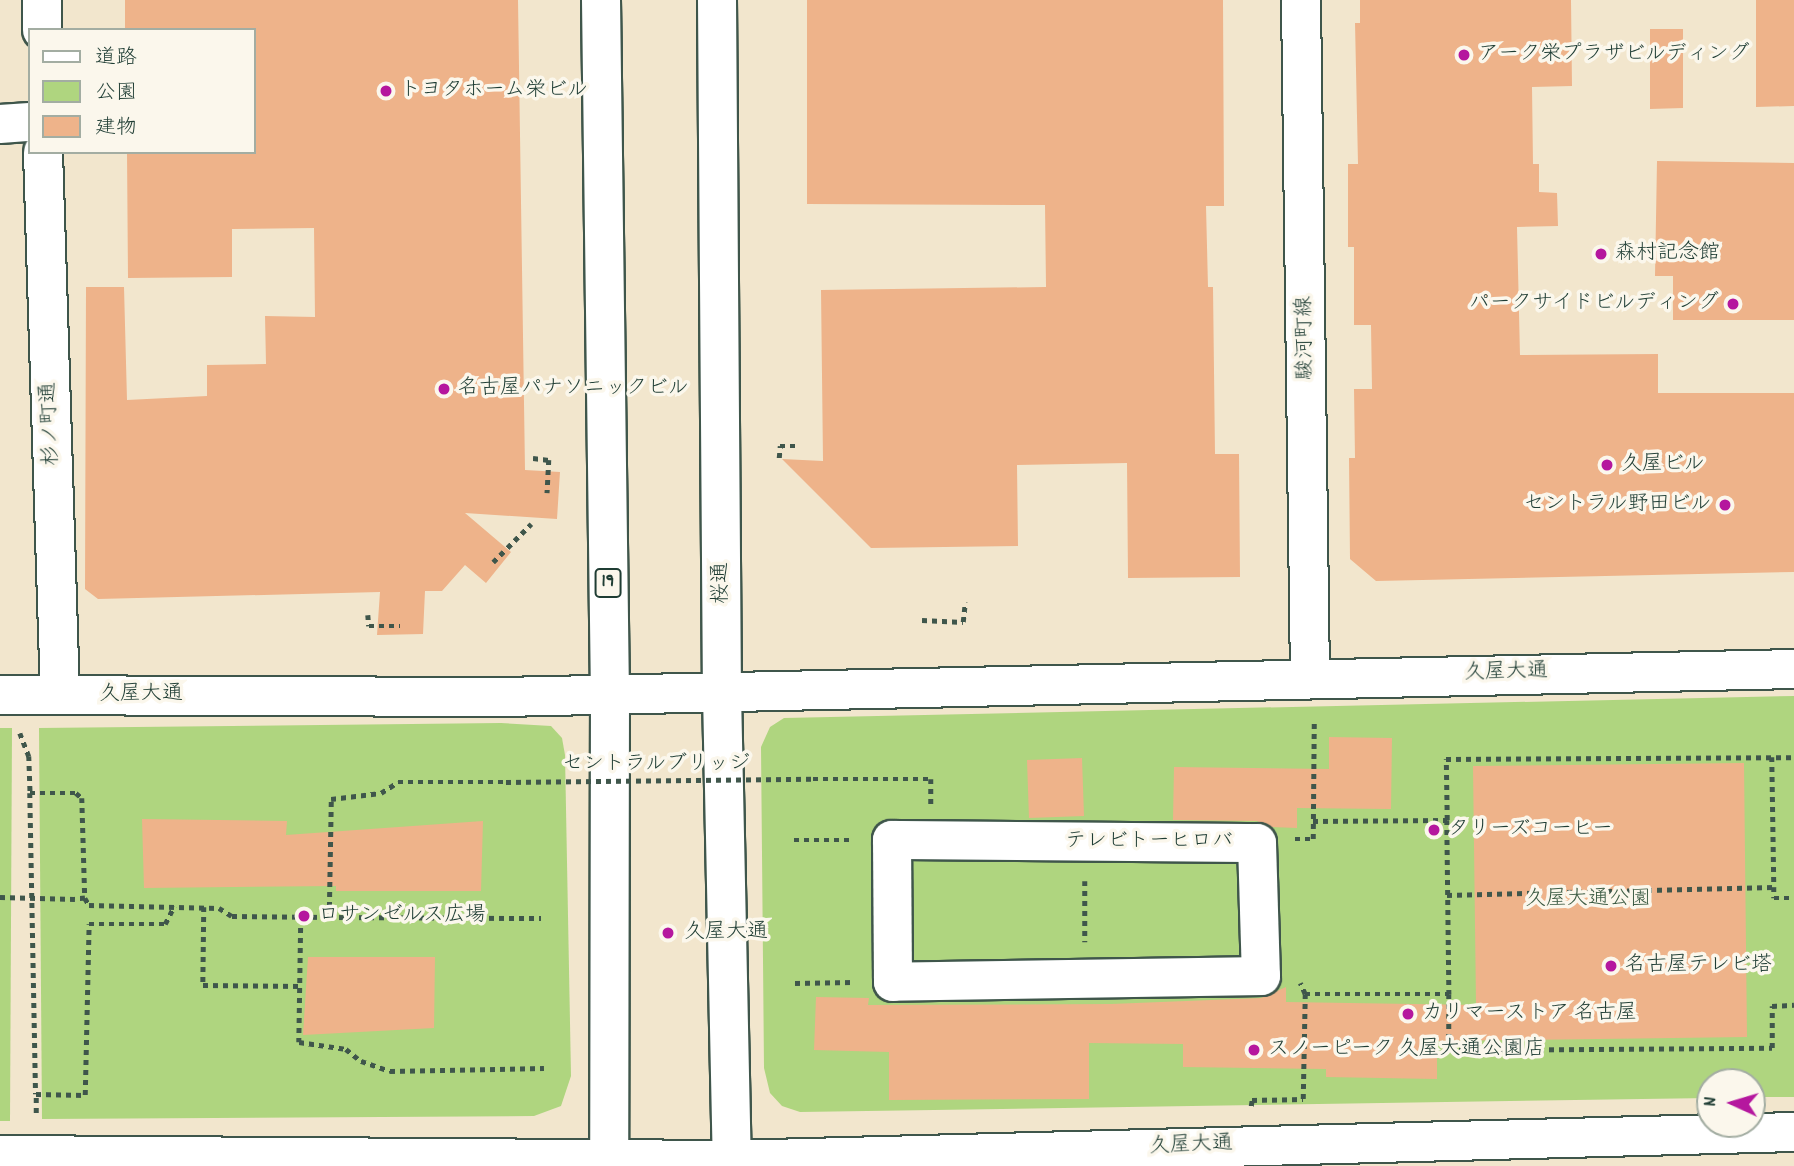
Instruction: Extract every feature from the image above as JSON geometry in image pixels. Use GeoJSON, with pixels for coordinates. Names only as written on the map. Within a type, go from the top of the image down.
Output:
{"type":"FeatureCollection","features":[{"type":"Feature","properties":{"kind":"main road"},"geometry":{"type":"LineString","coordinates":[[42,0],[42,28]]}},
{"type":"Feature","properties":{"kind":"main road","name":"19"},"geometry":{"type":"LineString","coordinates":[[601,0],[610,694],[609,1162]]}},
{"type":"Feature","properties":{"kind":"main road","name":"桜通"},"geometry":{"type":"LineString","coordinates":[[716,0],[722,693],[732,1163]]}},
{"type":"Feature","properties":{"kind":"main road","name":"駿河町線"},"geometry":{"type":"LineString","coordinates":[[1301,0],[1310,676]]}},
{"type":"Feature","properties":{"kind":"main road"},"geometry":{"type":"LineString","coordinates":[[0,124],[28,122]]}},
{"type":"Feature","properties":{"kind":"main road","name":"杉ノ町通"},"geometry":{"type":"LineString","coordinates":[[43,154],[60,695]]}},
{"type":"Feature","properties":{"kind":"main road","name":"久屋大通"},"geometry":{"type":"LineString","coordinates":[[0,695],[722,693],[1310,676],[1794,669]]}},
{"type":"Feature","properties":{"kind":"main road","name":"テレビトーヒロバ"},"geometry":{"type":"LineString","coordinates":[[892,840],[1085,842],[1257,843],[1261,976],[893,982],[892,840]]}},
{"type":"Feature","properties":{"kind":"main road","name":"久屋大通"},"geometry":{"type":"LineString","coordinates":[[13,1159],[732,1163],[1323,1154],[1794,1132]]}},
{"type":"Feature","properties":{"kind":"path"},"geometry":{"type":"LineString","coordinates":[[779,458],[779,446],[796,446]]}},
{"type":"Feature","properties":{"kind":"path"},"geometry":{"type":"LineString","coordinates":[[533,458],[549,460],[547,493]]}},
{"type":"Feature","properties":{"kind":"path"},"geometry":{"type":"LineString","coordinates":[[493,562],[531,524]]}},
{"type":"Feature","properties":{"kind":"path"},"geometry":{"type":"LineString","coordinates":[[922,620],[963,622],[965,602]]}},
{"type":"Feature","properties":{"kind":"path"},"geometry":{"type":"LineString","coordinates":[[368,615],[369,626],[400,626]]}},
{"type":"Feature","properties":{"kind":"path"},"geometry":{"type":"LineString","coordinates":[[1283,839],[1313,839],[1315,719],[1304,719]]}},
{"type":"Feature","properties":{"kind":"path"},"geometry":{"type":"LineString","coordinates":[[18,729],[29,756],[36,1113]]}},
{"type":"Feature","properties":{"kind":"path"},"geometry":{"type":"LineString","coordinates":[[1772,757],[1774,898],[1794,898]]}},
{"type":"Feature","properties":{"kind":"path"},"geometry":{"type":"LineString","coordinates":[[1794,757],[1446,759],[1449,1050],[1772,1048],[1772,1006],[1794,1006]]}},
{"type":"Feature","properties":{"kind":"path","name":"セントラルブリッジ"},"geometry":{"type":"LineString","coordinates":[[329,917],[331,799],[381,793],[398,782],[931,779],[931,806]]}},
{"type":"Feature","properties":{"kind":"path"},"geometry":{"type":"LineString","coordinates":[[30,793],[76,793],[82,797],[85,898],[89,905],[204,907],[219,908],[232,916],[301,918],[541,918]]}},
{"type":"Feature","properties":{"kind":"path"},"geometry":{"type":"LineString","coordinates":[[1313,821],[1447,820]]}},
{"type":"Feature","properties":{"kind":"path"},"geometry":{"type":"LineString","coordinates":[[794,841],[892,840]]}},
{"type":"Feature","properties":{"kind":"path"},"geometry":{"type":"LineString","coordinates":[[1085,842],[1085,979]]}},
{"type":"Feature","properties":{"kind":"path"},"geometry":{"type":"LineString","coordinates":[[1447,895],[1774,887]]}},
{"type":"Feature","properties":{"kind":"path"},"geometry":{"type":"LineString","coordinates":[[0,897],[85,898]]}},
{"type":"Feature","properties":{"kind":"path"},"geometry":{"type":"LineString","coordinates":[[36,1094],[85,1095],[89,924],[165,924],[174,906]]}},
{"type":"Feature","properties":{"kind":"path"},"geometry":{"type":"LineString","coordinates":[[204,907],[203,985],[300,986]]}},
{"type":"Feature","properties":{"kind":"path"},"geometry":{"type":"LineString","coordinates":[[301,918],[299,1042],[346,1049],[361,1061],[390,1071],[544,1068]]}},
{"type":"Feature","properties":{"kind":"path"},"geometry":{"type":"LineString","coordinates":[[1251,1105],[1252,1100],[1303,1099],[1305,994],[1297,976]]}},
{"type":"Feature","properties":{"kind":"path"},"geometry":{"type":"LineString","coordinates":[[1305,994],[1448,993]]}},
{"type":"Feature","properties":{"kind":"green space","name":"久屋大通公園"},"geometry":{"type":"Polygon","coordinates":[[[1794,696],[1794,1097],[1766,1097],[1766,1068],[1696,1068],[1696,1098],[800,1112],[782,1106],[770,1093],[764,1068],[761,747],[770,727],[784,718],[1794,696]]]}},
{"type":"Feature","properties":{"kind":"green space","name":"ロサンゼルス広場"},"geometry":{"type":"Polygon","coordinates":[[[501,723],[551,726],[562,738],[565,755],[571,1076],[561,1106],[534,1116],[42,1119],[39,728],[501,723]]]}},
{"type":"Feature","properties":{"kind":"green space"},"geometry":{"type":"Polygon","coordinates":[[[0,728],[12,728],[10,1121],[0,1121],[0,728]]]}},
{"type":"Feature","properties":{"kind":"building"},"geometry":{"type":"Polygon","coordinates":[[[125,0],[518,0],[525,470],[560,472],[557,519],[465,513],[511,552],[486,583],[465,565],[442,591],[425,591],[423,634],[377,635],[380,592],[98,599],[85,589],[86,287],[124,287],[127,400],[207,396],[207,365],[266,364],[265,316],[315,317],[314,228],[232,229],[232,277],[128,278],[127,154],[256,154],[256,28],[125,28],[125,0]]]}},
{"type":"Feature","properties":{"kind":"building"},"geometry":{"type":"Polygon","coordinates":[[[807,0],[1223,0],[1224,206],[1206,206],[1208,287],[1213,287],[1215,454],[1239,454],[1240,577],[1128,578],[1127,463],[1017,465],[1018,546],[871,548],[782,459],[823,461],[821,290],[1046,287],[1045,205],[807,204],[807,0]]]}},
{"type":"Feature","properties":{"kind":"building"},"geometry":{"type":"Polygon","coordinates":[[[1360,0],[1571,0],[1572,86],[1532,87],[1533,164],[1539,164],[1539,192],[1557,193],[1558,226],[1517,227],[1520,355],[1658,354],[1658,393],[1794,393],[1794,572],[1376,581],[1350,559],[1349,458],[1355,458],[1354,389],[1372,389],[1371,325],[1354,325],[1354,247],[1348,247],[1348,164],[1358,164],[1355,23],[1360,23],[1360,0]]]}},
{"type":"Feature","properties":{"kind":"building"},"geometry":{"type":"Polygon","coordinates":[[[1756,0],[1794,0],[1794,106],[1756,107],[1756,0]]]}},
{"type":"Feature","properties":{"kind":"building"},"geometry":{"type":"Polygon","coordinates":[[[1650,29],[1683,29],[1683,108],[1650,109],[1650,29]]]}},
{"type":"Feature","properties":{"kind":"building"},"geometry":{"type":"Polygon","coordinates":[[[1657,161],[1794,163],[1794,320],[1673,320],[1673,276],[1655,276],[1657,161]]]}},
{"type":"Feature","properties":{"kind":"building"},"geometry":{"type":"Polygon","coordinates":[[[1329,737],[1392,738],[1391,809],[1297,808],[1297,828],[1271,827],[1257,821],[1173,820],[1174,767],[1329,769],[1329,737]]]}},
{"type":"Feature","properties":{"kind":"building"},"geometry":{"type":"Polygon","coordinates":[[[1082,758],[1084,816],[1029,818],[1027,760],[1082,758]]]}},
{"type":"Feature","properties":{"kind":"building","name":"名古屋テレビ塔"},"geometry":{"type":"Polygon","coordinates":[[[1744,763],[1747,1037],[1437,1041],[1437,1079],[1326,1077],[1326,1069],[1183,1067],[1183,1044],[1089,1043],[1089,1099],[889,1100],[889,1052],[814,1050],[816,997],[869,998],[868,1005],[1111,1004],[1261,998],[1286,987],[1286,1002],[1476,1005],[1473,766],[1744,763]]]}},
{"type":"Feature","properties":{"kind":"building"},"geometry":{"type":"Polygon","coordinates":[[[142,819],[287,821],[286,835],[483,821],[481,891],[336,891],[336,886],[144,888],[142,819]]]}},
{"type":"Feature","properties":{"kind":"building"},"geometry":{"type":"Polygon","coordinates":[[[308,957],[435,957],[434,1028],[303,1035],[308,957]]]}},
{"type":"Feature","properties":{"kind":"place","name":"アーク栄プラザビルディング"},"geometry":{"type":"Point","coordinates":[1464,55]}},
{"type":"Feature","properties":{"kind":"place","name":"トヨタホーム栄ビル"},"geometry":{"type":"Point","coordinates":[386,91]}},
{"type":"Feature","properties":{"kind":"place","name":"森村記念館"},"geometry":{"type":"Point","coordinates":[1601,254]}},
{"type":"Feature","properties":{"kind":"place","name":"パークサイドビルディング"},"geometry":{"type":"Point","coordinates":[1733,304]}},
{"type":"Feature","properties":{"kind":"place","name":"名古屋パナソニックビル"},"geometry":{"type":"Point","coordinates":[444,389]}},
{"type":"Feature","properties":{"kind":"place","name":"久屋ビル"},"geometry":{"type":"Point","coordinates":[1607,465]}},
{"type":"Feature","properties":{"kind":"place","name":"セントラル野田ビル"},"geometry":{"type":"Point","coordinates":[1725,505]}},
{"type":"Feature","properties":{"kind":"place","name":"タリーズコーヒー"},"geometry":{"type":"Point","coordinates":[1434,830]}},
{"type":"Feature","properties":{"kind":"place","name":"ロサンゼルス広場"},"geometry":{"type":"Point","coordinates":[304,916]}},
{"type":"Feature","properties":{"kind":"place","name":"久屋大通"},"geometry":{"type":"Point","coordinates":[668,933]}},
{"type":"Feature","properties":{"kind":"place","name":"名古屋テレビ塔"},"geometry":{"type":"Point","coordinates":[1611,966]}},
{"type":"Feature","properties":{"kind":"place","name":"カリマーストア 名古屋"},"geometry":{"type":"Point","coordinates":[1408,1014]}},
{"type":"Feature","properties":{"kind":"place","name":"スノーピーク 久屋大通公園店"},"geometry":{"type":"Point","coordinates":[1254,1050]}}]}
